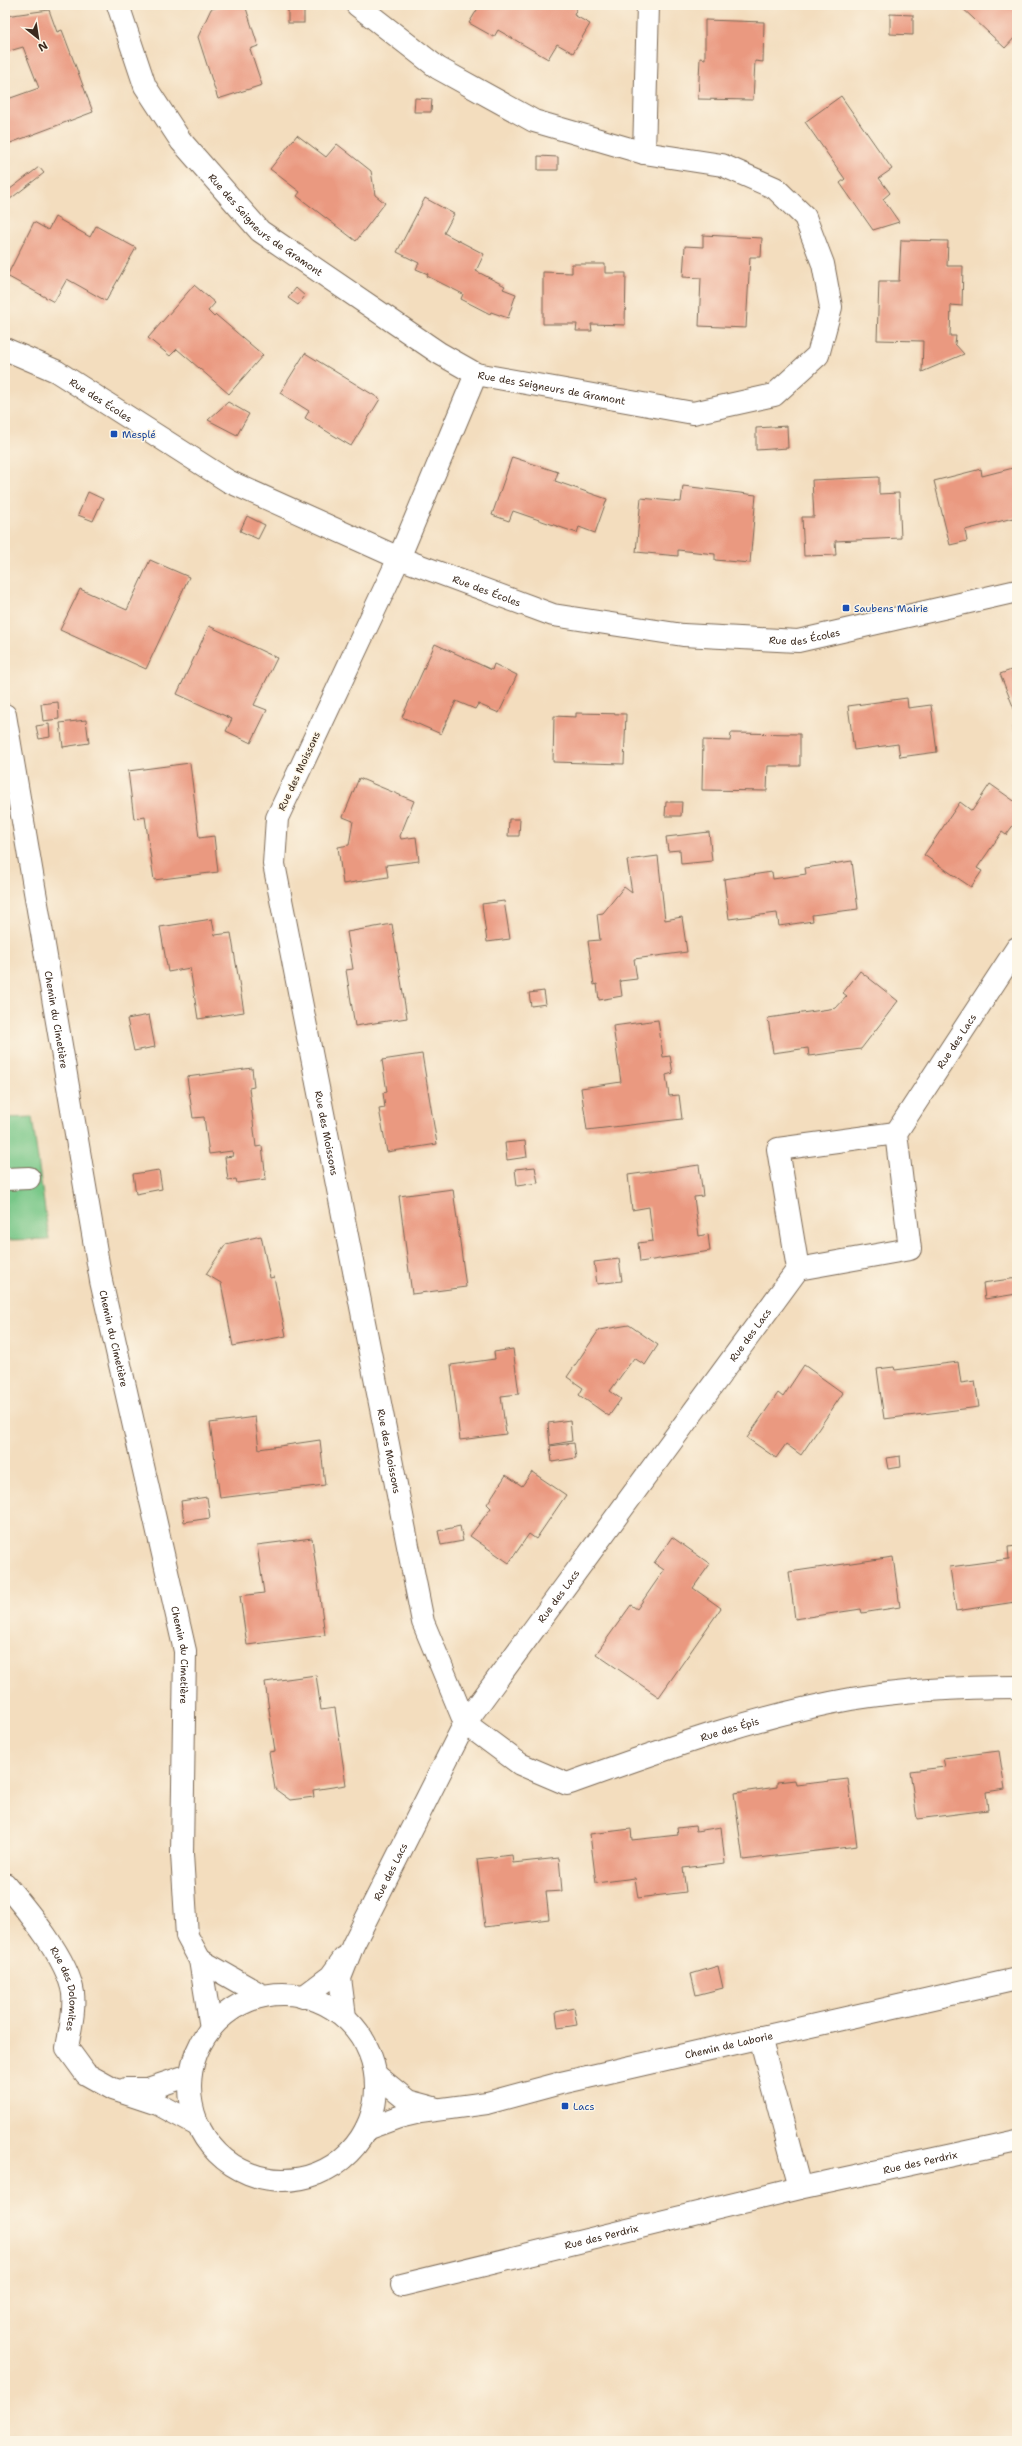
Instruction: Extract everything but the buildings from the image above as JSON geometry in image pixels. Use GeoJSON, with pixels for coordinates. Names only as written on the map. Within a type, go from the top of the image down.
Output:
{"type":"FeatureCollection","features":[{"type":"Feature","properties":{"kind":"street","name":"Rue des Seigneurs de Gramont"},"geometry":{"type":"LineString","coordinates":[[118,5],[145,86],[180,141],[260,232],[427,345],[476,374],[693,413],[774,395],[818,355],[831,307],[823,264],[805,217],[775,188],[722,165],[644,153],[534,122],[438,68],[357,5]]}},
{"type":"Feature","properties":{"kind":"street"},"geometry":{"type":"LineString","coordinates":[[644,153],[648,5]]}},
{"type":"Feature","properties":{"kind":"street","name":"Rue des Écoles"},"geometry":{"type":"LineString","coordinates":[[5,349],[56,371],[228,481],[399,558],[553,614],[683,635],[798,641],[1017,591]]}},
{"type":"Feature","properties":{"kind":"street","name":"Rue des Moissons"},"geometry":{"type":"LineString","coordinates":[[466,1723],[422,1622],[274,864],[277,818],[399,558],[476,374]]}},
{"type":"Feature","properties":{"kind":"street","name":"Chemin du Cimetière"},"geometry":{"type":"LineString","coordinates":[[5,715],[101,1282],[185,1651],[182,1854],[187,1936],[200,1960],[211,2028]]}},
{"type":"Feature","properties":{"kind":"street","name":"Rue des Lacs"},"geometry":{"type":"LineString","coordinates":[[896,1133],[1017,948]]}},
{"type":"Feature","properties":{"kind":"street"},"geometry":{"type":"LineString","coordinates":[[896,1133],[910,1249],[798,1269],[778,1149],[896,1133]]}},
{"type":"Feature","properties":{"kind":"street"},"geometry":{"type":"LineString","coordinates":[[5,1179],[29,1178]]}},
{"type":"Feature","properties":{"kind":"street","name":"Rue des Lacs"},"geometry":{"type":"LineString","coordinates":[[345,2017],[340,1978],[353,1945],[466,1723],[798,1269]]}},
{"type":"Feature","properties":{"kind":"street","name":"Rue des Épis"},"geometry":{"type":"LineString","coordinates":[[466,1723],[520,1764],[567,1784],[750,1723],[851,1699],[964,1687],[1017,1687]]}},
{"type":"Feature","properties":{"kind":"street","name":"Rue des Dolomites"},"geometry":{"type":"LineString","coordinates":[[5,1884],[28,1911],[62,1963],[72,1992],[67,2048],[86,2074],[113,2089],[158,2104],[197,2125]]}},
{"type":"Feature","properties":{"kind":"street","name":"Rue des Lacs"},"geometry":{"type":"LineString","coordinates":[[303,1997],[331,1976],[353,1945]]}},
{"type":"Feature","properties":{"kind":"street"},"geometry":{"type":"LineString","coordinates":[[200,1960],[263,1996]]}},
{"type":"Feature","properties":{"kind":"street","name":"Chemin de Laborie"},"geometry":{"type":"LineString","coordinates":[[366,2129],[399,2117],[420,2112],[487,2103],[561,2083],[1017,1979]]}},
{"type":"Feature","properties":{"kind":"street"},"geometry":{"type":"LineString","coordinates":[[298,1994],[303,1997],[332,2007],[345,2017],[366,2042],[376,2075],[378,2091],[373,2116],[358,2144],[334,2167],[303,2179],[270,2180],[239,2171],[214,2151],[197,2125],[190,2101],[190,2075],[197,2050],[211,2028],[230,2010],[263,1996],[298,1994]]}},
{"type":"Feature","properties":{"kind":"street"},"geometry":{"type":"LineString","coordinates":[[760,2037],[800,2188]]}},
{"type":"Feature","properties":{"kind":"street","name":"Rue des Dolomites"},"geometry":{"type":"LineString","coordinates":[[113,2089],[148,2089],[190,2075]]}},
{"type":"Feature","properties":{"kind":"street","name":"Chemin de Laborie"},"geometry":{"type":"LineString","coordinates":[[376,2075],[408,2101],[441,2110]]}},
{"type":"Feature","properties":{"kind":"street","name":"Rue des Perdrix"},"geometry":{"type":"LineString","coordinates":[[402,2285],[800,2188],[1017,2141]]}},
{"type":"Feature","properties":{"kind":"green space"},"geometry":{"type":"Polygon","coordinates":[[[32,1117],[49,1239],[5,1240],[5,1118],[32,1117]]]}},
{"type":"Feature","properties":{"kind":"place","name":"Mesplé"},"geometry":{"type":"Point","coordinates":[114,434]}},
{"type":"Feature","properties":{"kind":"place","name":"Saubens Mairie"},"geometry":{"type":"Point","coordinates":[846,608]}},
{"type":"Feature","properties":{"kind":"place","name":"Lacs"},"geometry":{"type":"Point","coordinates":[565,2106]}}]}
